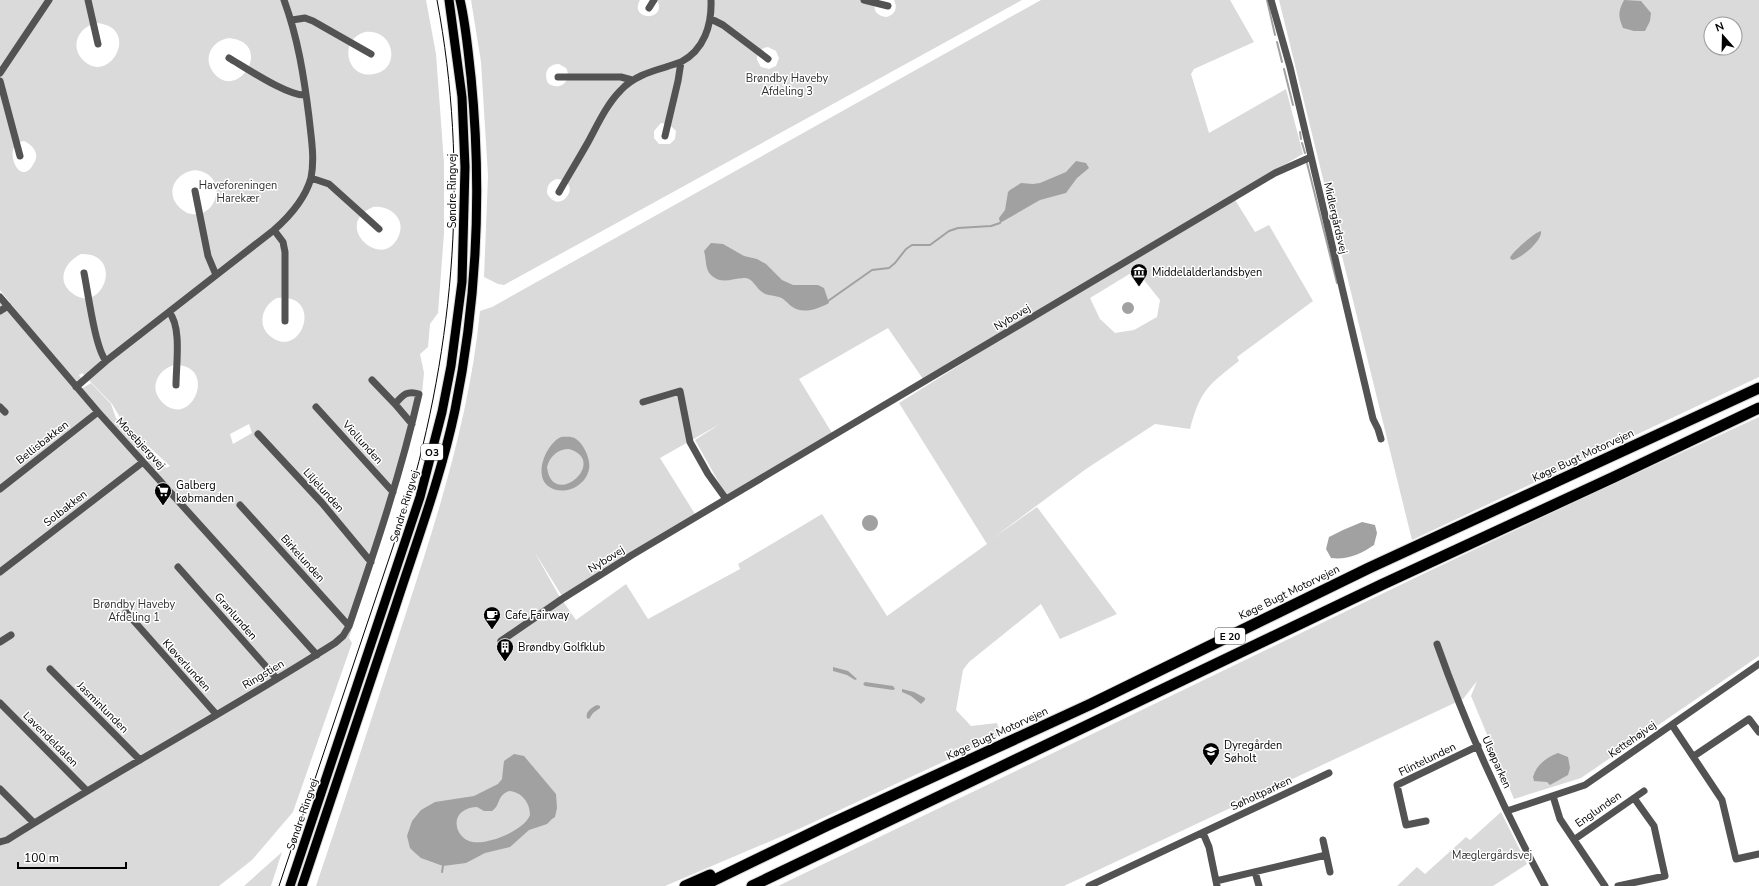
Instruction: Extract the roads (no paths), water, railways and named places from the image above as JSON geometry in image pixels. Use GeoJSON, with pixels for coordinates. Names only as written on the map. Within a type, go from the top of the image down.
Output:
{"type":"FeatureCollection","features":[{"type":"Feature","properties":{"kind":"highway","name":"Køge Bugt Motorvejen"},"geometry":{"type":"LineString","coordinates":[[702,886],[828,825],[1091,704],[1369,568],[1759,388]]}},
{"type":"Feature","properties":{"kind":"highway","name":"E 20"},"geometry":{"type":"LineString","coordinates":[[752,886],[1381,584],[1614,477],[1759,408]]}},
{"type":"Feature","properties":{"kind":"highway"},"geometry":{"type":"LineString","coordinates":[[685,886],[828,825]]}},
{"type":"Feature","properties":{"kind":"highway"},"geometry":{"type":"LineString","coordinates":[[766,886],[856,841],[866,832]]}},
{"type":"Feature","properties":{"kind":"main road","name":"Søndre Ringvej"},"geometry":{"type":"LineString","coordinates":[[290,886],[420,497],[442,412],[451,366],[462,282],[465,167],[462,97],[449,0]]}},
{"type":"Feature","properties":{"kind":"main road","name":"Søndre Ringvej"},"geometry":{"type":"LineString","coordinates":[[302,886],[431,499],[454,413],[462,370],[470,311],[476,230],[477,171],[472,90],[460,0]]}},
{"type":"Feature","properties":{"kind":"street"},"geometry":{"type":"LineString","coordinates":[[0,73],[49,0]]}},
{"type":"Feature","properties":{"kind":"street"},"geometry":{"type":"LineString","coordinates":[[88,0],[98,44]]}},
{"type":"Feature","properties":{"kind":"street"},"geometry":{"type":"LineString","coordinates":[[76,387],[106,361],[274,230],[292,213],[302,198],[311,178],[312,148],[299,50],[292,20],[284,0]]}},
{"type":"Feature","properties":{"kind":"street"},"geometry":{"type":"LineString","coordinates":[[649,8],[654,0]]}},
{"type":"Feature","properties":{"kind":"street"},"geometry":{"type":"LineString","coordinates":[[559,192],[612,101],[621,90],[632,80],[648,72],[681,62],[702,43],[711,19],[711,0]]}},
{"type":"Feature","properties":{"kind":"street"},"geometry":{"type":"LineString","coordinates":[[864,0],[888,6]]}},
{"type":"Feature","properties":{"kind":"street","name":"Midlergårdsvej"},"geometry":{"type":"LineString","coordinates":[[1271,0],[1290,67],[1373,419],[1378,428],[1381,439]]}},
{"type":"Feature","properties":{"kind":"street"},"geometry":{"type":"LineString","coordinates":[[292,20],[305,18],[313,21],[371,54]]}},
{"type":"Feature","properties":{"kind":"street"},"geometry":{"type":"LineString","coordinates":[[711,19],[722,24],[768,59]]}},
{"type":"Feature","properties":{"kind":"street"},"geometry":{"type":"LineString","coordinates":[[229,58],[286,90],[300,95],[306,95]]}},
{"type":"Feature","properties":{"kind":"street"},"geometry":{"type":"LineString","coordinates":[[665,136],[681,62]]}},
{"type":"Feature","properties":{"kind":"street"},"geometry":{"type":"LineString","coordinates":[[558,77],[621,77],[632,80]]}},
{"type":"Feature","properties":{"kind":"street"},"geometry":{"type":"LineString","coordinates":[[0,81],[20,156]]}},
{"type":"Feature","properties":{"kind":"street","name":"Nybovej"},"geometry":{"type":"LineString","coordinates":[[501,641],[562,599],[726,499],[1268,177],[1296,162],[1311,157]]}},
{"type":"Feature","properties":{"kind":"street"},"geometry":{"type":"LineString","coordinates":[[311,178],[329,184],[379,229]]}},
{"type":"Feature","properties":{"kind":"street"},"geometry":{"type":"LineString","coordinates":[[195,191],[208,256],[216,275]]}},
{"type":"Feature","properties":{"kind":"street"},"geometry":{"type":"LineString","coordinates":[[274,230],[283,242],[285,252],[285,321]]}},
{"type":"Feature","properties":{"kind":"street"},"geometry":{"type":"LineString","coordinates":[[84,272],[101,354],[106,361]]}},
{"type":"Feature","properties":{"kind":"street","name":"Mosebjergvej"},"geometry":{"type":"LineString","coordinates":[[0,297],[98,412],[317,655]]}},
{"type":"Feature","properties":{"kind":"street"},"geometry":{"type":"LineString","coordinates":[[0,311],[8,306]]}},
{"type":"Feature","properties":{"kind":"street"},"geometry":{"type":"LineString","coordinates":[[169,312],[173,317],[176,327],[176,385]]}},
{"type":"Feature","properties":{"kind":"street"},"geometry":{"type":"LineString","coordinates":[[372,380],[412,424]]}},
{"type":"Feature","properties":{"kind":"street"},"geometry":{"type":"LineString","coordinates":[[643,402],[680,391],[690,442],[708,474],[726,499]]}},
{"type":"Feature","properties":{"kind":"street","name":"Ringstien"},"geometry":{"type":"LineString","coordinates":[[0,842],[7,840],[317,655],[343,636],[349,626],[393,492],[419,394],[413,392],[406,393],[395,404]]}},
{"type":"Feature","properties":{"kind":"street","name":"Viollunden"},"geometry":{"type":"LineString","coordinates":[[316,407],[393,492]]}},
{"type":"Feature","properties":{"kind":"street","name":"Bellisbakken"},"geometry":{"type":"LineString","coordinates":[[0,489],[98,412]]}},
{"type":"Feature","properties":{"kind":"street","name":"Liljelunden"},"geometry":{"type":"LineString","coordinates":[[258,434],[322,503],[371,562]]}},
{"type":"Feature","properties":{"kind":"street","name":"Solbakken"},"geometry":{"type":"LineString","coordinates":[[0,572],[143,462]]}},
{"type":"Feature","properties":{"kind":"street","name":"Birkelunden"},"geometry":{"type":"LineString","coordinates":[[240,505],[349,626]]}},
{"type":"Feature","properties":{"kind":"street","name":"Granlunden"},"geometry":{"type":"LineString","coordinates":[[178,567],[277,679]]}},
{"type":"Feature","properties":{"kind":"street","name":"Kløverlunden"},"geometry":{"type":"LineString","coordinates":[[126,612],[216,714]]}},
{"type":"Feature","properties":{"kind":"street"},"geometry":{"type":"LineString","coordinates":[[0,642],[11,635]]}},
{"type":"Feature","properties":{"kind":"street","name":"Ulsøparken"},"geometry":{"type":"LineString","coordinates":[[1437,644],[1478,746],[1517,834],[1544,886]]}},
{"type":"Feature","properties":{"kind":"street","name":"Kettehøjvej"},"geometry":{"type":"LineString","coordinates":[[1507,811],[1585,785],[1759,664]]}},
{"type":"Feature","properties":{"kind":"street","name":"Jasminlunden"},"geometry":{"type":"LineString","coordinates":[[50,669],[140,760]]}},
{"type":"Feature","properties":{"kind":"street","name":"Lavendeldalen"},"geometry":{"type":"LineString","coordinates":[[0,703],[87,791]]}},
{"type":"Feature","properties":{"kind":"street"},"geometry":{"type":"LineString","coordinates":[[1694,756],[1749,718],[1759,732]]}},
{"type":"Feature","properties":{"kind":"street"},"geometry":{"type":"LineString","coordinates":[[1672,725],[1722,800],[1736,859],[1759,854]]}},
{"type":"Feature","properties":{"kind":"street","name":"Flintelunden"},"geometry":{"type":"LineString","coordinates":[[1426,821],[1406,825],[1397,785],[1478,746]]}},
{"type":"Feature","properties":{"kind":"street","name":"Søholtparken"},"geometry":{"type":"LineString","coordinates":[[1089,886],[1329,773]]}},
{"type":"Feature","properties":{"kind":"street"},"geometry":{"type":"LineString","coordinates":[[0,789],[34,823]]}},
{"type":"Feature","properties":{"kind":"street","name":"Englunden"},"geometry":{"type":"LineString","coordinates":[[1575,839],[1644,791]]}},
{"type":"Feature","properties":{"kind":"street","name":"Englunden"},"geometry":{"type":"LineString","coordinates":[[1553,796],[1560,819],[1606,886]]}},
{"type":"Feature","properties":{"kind":"street","name":"Englunden"},"geometry":{"type":"LineString","coordinates":[[1618,886],[1666,876],[1654,826],[1634,798]]}},
{"type":"Feature","properties":{"kind":"street"},"geometry":{"type":"LineString","coordinates":[[1203,833],[1209,848],[1217,884],[1255,872],[1326,855]]}},
{"type":"Feature","properties":{"kind":"street"},"geometry":{"type":"LineString","coordinates":[[1323,840],[1330,872]]}},
{"type":"Feature","properties":{"kind":"street"},"geometry":{"type":"LineString","coordinates":[[1255,872],[1259,886]]}},
{"type":"Feature","properties":{"kind":"waterway"},"geometry":{"type":"LineString","coordinates":[[1267,0],[1275,35]]}},
{"type":"Feature","properties":{"kind":"waterway"},"geometry":{"type":"LineString","coordinates":[[1277,42],[1282,62]]}},
{"type":"Feature","properties":{"kind":"waterway"},"geometry":{"type":"LineString","coordinates":[[1284,69],[1293,105]]}},
{"type":"Feature","properties":{"kind":"waterway"},"geometry":{"type":"LineString","coordinates":[[1300,132],[1301,139]]}},
{"type":"Feature","properties":{"kind":"waterway"},"geometry":{"type":"LineString","coordinates":[[1302,143],[1305,153]]}},
{"type":"Feature","properties":{"kind":"waterway"},"geometry":{"type":"LineString","coordinates":[[1307,163],[1337,283]]}},
{"type":"Feature","properties":{"kind":"waterway"},"geometry":{"type":"LineString","coordinates":[[828,301],[872,270],[889,268],[906,249],[912,245],[930,245],[949,231],[958,228],[991,226],[1000,223]]}},
{"type":"Feature","properties":{"kind":"waterway"},"geometry":{"type":"LineString","coordinates":[[442,872],[443,866]]}},
{"type":"Feature","properties":{"kind":"tram line"},"geometry":{"type":"LineString","coordinates":[[279,886],[406,508],[423,446],[436,383],[446,320],[452,256],[454,192],[453,128],[447,64],[437,0]]}},
{"type":"Feature","properties":{"kind":"place","name":"Middelalderlandsbyen"},"geometry":{"type":"Point","coordinates":[1139,287]}},
{"type":"Feature","properties":{"kind":"place","name":"Galberg købmanden"},"geometry":{"type":"Point","coordinates":[163,506]}},
{"type":"Feature","properties":{"kind":"place","name":"Cafe Fairway"},"geometry":{"type":"Point","coordinates":[492,630]}},
{"type":"Feature","properties":{"kind":"place","name":"Brøndby Golfklub"},"geometry":{"type":"Point","coordinates":[505,662]}},
{"type":"Feature","properties":{"kind":"place","name":"Dyregården Søholt"},"geometry":{"type":"Point","coordinates":[1211,766]}},
{"type":"Feature","properties":{"kind":"park label","name":"Brøndby Haveby Afdeling 3"},"geometry":{"type":"Point","coordinates":[787,84]}},
{"type":"Feature","properties":{"kind":"park label","name":"Haveforeningen Harekær"},"geometry":{"type":"Point","coordinates":[238,191]}},
{"type":"Feature","properties":{"kind":"park label","name":"Brøndby Haveby Afdeling 1"},"geometry":{"type":"Point","coordinates":[134,610]}},
{"type":"Feature","properties":{"kind":"park label","name":"Mæglergårdsvej"},"geometry":{"type":"Point","coordinates":[1492,855]}}]}
